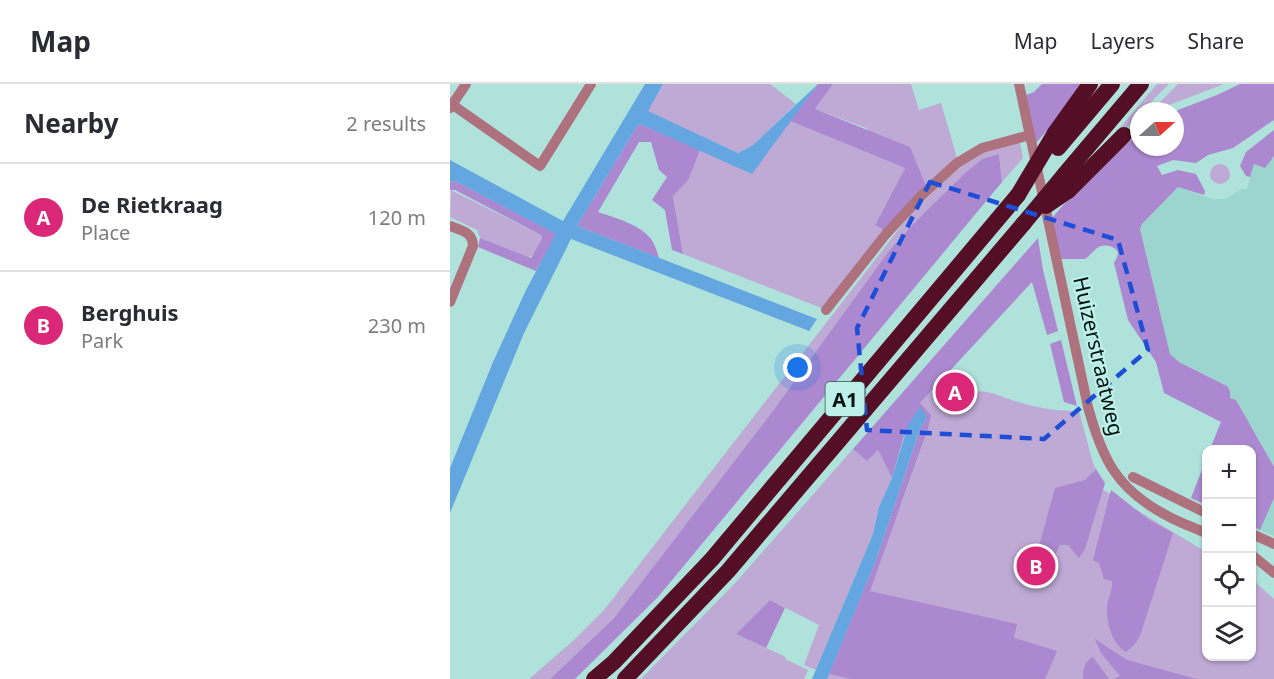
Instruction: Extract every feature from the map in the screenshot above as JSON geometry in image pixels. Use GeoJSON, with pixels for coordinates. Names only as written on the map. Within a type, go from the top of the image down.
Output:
{"type":"FeatureCollection","features":[{"type":"Feature","properties":{"kind":"highway","name":"A1"},"geometry":{"type":"LineString","coordinates":[[594,679],[614,662],[712,559],[1018,195],[1057,140],[1090,84]]}},
{"type":"Feature","properties":{"kind":"highway","name":"A1"},"geometry":{"type":"LineString","coordinates":[[1057,140],[1112,84]]}},
{"type":"Feature","properties":{"kind":"highway","name":"A1"},"geometry":{"type":"LineString","coordinates":[[1066,183],[1142,84]]}},
{"type":"Feature","properties":{"kind":"highway","name":"A1"},"geometry":{"type":"LineString","coordinates":[[625,679],[728,571],[1024,223],[1066,183],[1124,135]]}},
{"type":"Feature","properties":{"kind":"street"},"geometry":{"type":"LineString","coordinates":[[466,84],[451,105],[540,166],[591,84]]}},
{"type":"Feature","properties":{"kind":"street","name":"Huizerstraatweg"},"geometry":{"type":"LineString","coordinates":[[1019,84],[1088,407],[1102,452],[1117,477],[1132,492],[1165,515],[1202,531]]}},
{"type":"Feature","properties":{"kind":"street"},"geometry":{"type":"LineString","coordinates":[[826,310],[886,234],[921,196],[957,163],[982,148],[1030,135]]}},
{"type":"Feature","properties":{"kind":"street"},"geometry":{"type":"LineString","coordinates":[[450,226],[469,234],[473,240],[473,246],[450,302]]}},
{"type":"Feature","properties":{"kind":"street"},"geometry":{"type":"LineString","coordinates":[[1133,477],[1202,511],[1190,525]]}},
{"type":"Feature","properties":{"kind":"street"},"geometry":{"type":"LineString","coordinates":[[1256,536],[1274,544]]}},
{"type":"Feature","properties":{"kind":"street"},"geometry":{"type":"LineString","coordinates":[[1256,558],[1273,568]]}},
{"type":"Feature","properties":{"kind":"highlighted area"},"geometry":{"type":"Polygon","coordinates":[[[930,182],[1118,240],[1148,350],[1044,439],[867,430],[857,328],[930,182]]]}},
{"type":"Feature","properties":{"kind":"shaded area"},"geometry":{"type":"Polygon","coordinates":[[[663,84],[770,84],[796,104],[753,145],[738,153],[647,111],[663,84]]]}},
{"type":"Feature","properties":{"kind":"shaded area"},"geometry":{"type":"Polygon","coordinates":[[[818,84],[833,84],[815,109],[910,147],[926,186],[885,231],[875,225],[905,168],[790,121],[818,84]]]}},
{"type":"Feature","properties":{"kind":"shaded area"},"geometry":{"type":"Polygon","coordinates":[[[833,84],[911,84],[919,110],[941,103],[957,158],[926,186],[866,128],[815,109],[833,84]]]}},
{"type":"Feature","properties":{"kind":"shaded area"},"geometry":{"type":"Polygon","coordinates":[[[1042,84],[1080,84],[1054,123],[1036,143],[1026,95],[1034,92],[1042,84]]]}},
{"type":"Feature","properties":{"kind":"shaded area"},"geometry":{"type":"Polygon","coordinates":[[[1157,84],[1169,84],[1151,102],[1142,102],[1157,84]]]}},
{"type":"Feature","properties":{"kind":"shaded area"},"geometry":{"type":"Polygon","coordinates":[[[1178,84],[1224,84],[1177,102],[1160,102],[1178,84]]]}},
{"type":"Feature","properties":{"kind":"shaded area"},"geometry":{"type":"Polygon","coordinates":[[[1240,84],[1274,84],[1274,120],[1233,148],[1208,155],[1196,163],[1173,160],[1157,166],[1162,175],[1178,170],[1196,174],[1205,191],[1204,195],[1178,187],[1142,224],[1140,229],[1170,354],[1179,362],[1227,386],[1230,398],[1236,400],[1274,467],[1274,498],[1260,530],[1256,528],[1256,445],[1212,445],[1221,422],[1164,393],[1156,362],[1128,320],[1114,263],[1118,252],[1112,247],[1103,245],[1085,259],[1061,259],[1051,219],[1092,174],[1130,142],[1130,156],[1184,156],[1184,108],[1240,84]]]}},
{"type":"Feature","properties":{"kind":"shaded area"},"geometry":{"type":"Polygon","coordinates":[[[1130,116],[1130,124],[1102,153],[1096,156],[1130,116]]]}},
{"type":"Feature","properties":{"kind":"shaded area"},"geometry":{"type":"Polygon","coordinates":[[[790,121],[905,168],[875,225],[885,231],[824,309],[683,254],[673,195],[689,179],[700,150],[752,173],[790,121]]]}},
{"type":"Feature","properties":{"kind":"shaded area"},"geometry":{"type":"Polygon","coordinates":[[[640,124],[700,150],[689,179],[673,196],[683,254],[672,250],[665,210],[652,200],[667,177],[659,170],[651,142],[639,142],[598,212],[640,229],[652,241],[659,258],[577,226],[640,124]]]}},
{"type":"Feature","properties":{"kind":"shaded area"},"geometry":{"type":"Polygon","coordinates":[[[1274,130],[1274,156],[1265,168],[1254,164],[1250,177],[1246,176],[1240,166],[1246,152],[1274,130]]]}},
{"type":"Feature","properties":{"kind":"shaded area"},"geometry":{"type":"Polygon","coordinates":[[[1020,142],[1023,158],[1002,182],[999,154],[982,159],[916,221],[888,252],[772,412],[614,618],[550,679],[529,679],[573,641],[604,610],[912,212],[965,162],[981,152],[1020,142]]]}},
{"type":"Feature","properties":{"kind":"shaded area"},"geometry":{"type":"Polygon","coordinates":[[[999,154],[1002,182],[658,597],[575,679],[550,679],[614,618],[772,412],[888,252],[965,173],[982,159],[999,154]]]}},
{"type":"Feature","properties":{"kind":"shaded area"},"geometry":{"type":"Polygon","coordinates":[[[1274,156],[1274,467],[1236,400],[1230,398],[1224,384],[1179,362],[1170,354],[1140,229],[1142,224],[1178,187],[1212,199],[1225,199],[1242,189],[1247,189],[1254,164],[1265,167],[1274,156]]]}},
{"type":"Feature","properties":{"kind":"shaded area"},"geometry":{"type":"Polygon","coordinates":[[[1220,164],[1227,167],[1230,174],[1227,181],[1220,184],[1213,181],[1210,174],[1213,167],[1220,164]]]}},
{"type":"Feature","properties":{"kind":"shaded area"},"geometry":{"type":"Polygon","coordinates":[[[455,181],[557,234],[536,271],[478,247],[480,238],[531,258],[542,239],[541,235],[455,190],[450,190],[450,182],[455,181]]]}},
{"type":"Feature","properties":{"kind":"shaded area"},"geometry":{"type":"Polygon","coordinates":[[[451,190],[541,235],[542,239],[534,255],[528,257],[480,238],[477,230],[450,217],[451,190]]]}},
{"type":"Feature","properties":{"kind":"shaded area"},"geometry":{"type":"Polygon","coordinates":[[[1038,238],[1043,270],[1058,331],[1047,335],[1032,282],[920,403],[931,415],[928,429],[870,591],[1017,624],[1014,638],[1057,651],[1045,679],[851,679],[829,674],[876,560],[920,429],[927,417],[904,436],[892,478],[878,450],[867,461],[853,449],[1038,238]]]}},
{"type":"Feature","properties":{"kind":"shaded area"},"geometry":{"type":"Polygon","coordinates":[[[1061,340],[1077,406],[1064,402],[1050,344],[1061,340]]]}},
{"type":"Feature","properties":{"kind":"shaded area"},"geometry":{"type":"Polygon","coordinates":[[[942,379],[946,381],[940,390],[943,396],[966,410],[975,392],[985,392],[1036,407],[1079,411],[1096,469],[1092,473],[1102,489],[1202,550],[1202,661],[1256,661],[1256,583],[1274,599],[1274,679],[821,679],[902,503],[928,429],[929,423],[920,403],[942,379]]]}},
{"type":"Feature","properties":{"kind":"shaded area"},"geometry":{"type":"Polygon","coordinates":[[[853,449],[867,461],[878,450],[892,478],[879,507],[873,534],[816,670],[804,665],[819,625],[770,600],[736,634],[808,670],[804,679],[641,679],[737,581],[853,449]]]}},
{"type":"Feature","properties":{"kind":"shaded area"},"geometry":{"type":"Polygon","coordinates":[[[1096,469],[1105,483],[1085,549],[1079,558],[1068,545],[1060,545],[1048,569],[1030,579],[1055,488],[1085,480],[1096,469]]]}},
{"type":"Feature","properties":{"kind":"shaded area"},"geometry":{"type":"Polygon","coordinates":[[[1202,469],[1202,503],[1191,498],[1202,469]]]}},
{"type":"Feature","properties":{"kind":"shaded area"},"geometry":{"type":"Polygon","coordinates":[[[1111,490],[1148,519],[1173,533],[1140,636],[1126,652],[1114,639],[1108,621],[1107,605],[1112,581],[1104,579],[1099,563],[1093,560],[1111,490]]]}},
{"type":"Feature","properties":{"kind":"shaded area"},"geometry":{"type":"Polygon","coordinates":[[[1274,498],[1274,536],[1260,530],[1274,498]]]}},
{"type":"Feature","properties":{"kind":"shaded area"},"geometry":{"type":"Polygon","coordinates":[[[770,600],[785,608],[766,648],[736,634],[770,600]]]}},
{"type":"Feature","properties":{"kind":"shaded area"},"geometry":{"type":"Polygon","coordinates":[[[1095,639],[1127,660],[1197,679],[1114,679],[1120,676],[1101,653],[1095,639]]]}},
{"type":"Feature","properties":{"kind":"shaded area"},"geometry":{"type":"Polygon","coordinates":[[[1093,657],[1109,679],[1083,679],[1085,666],[1093,657]]]}},
{"type":"Feature","properties":{"kind":"water"},"geometry":{"type":"Polygon","coordinates":[[[645,84],[663,84],[648,111],[738,153],[753,145],[818,84],[752,174],[640,124],[577,226],[817,319],[809,331],[571,239],[524,333],[450,513],[450,468],[493,362],[526,290],[556,234],[455,181],[450,182],[450,160],[563,221],[645,84]]]}},
{"type":"Feature","properties":{"kind":"water"},"geometry":{"type":"Polygon","coordinates":[[[920,407],[927,417],[920,429],[876,560],[827,679],[812,679],[873,534],[879,507],[892,478],[908,425],[920,407]]]}},
{"type":"Feature","properties":{"kind":"place","name":"De Rietkraag"},"geometry":{"type":"Point","coordinates":[955,392]}},
{"type":"Feature","properties":{"kind":"place","name":"Berghuis"},"geometry":{"type":"Point","coordinates":[1036,566]}}]}
